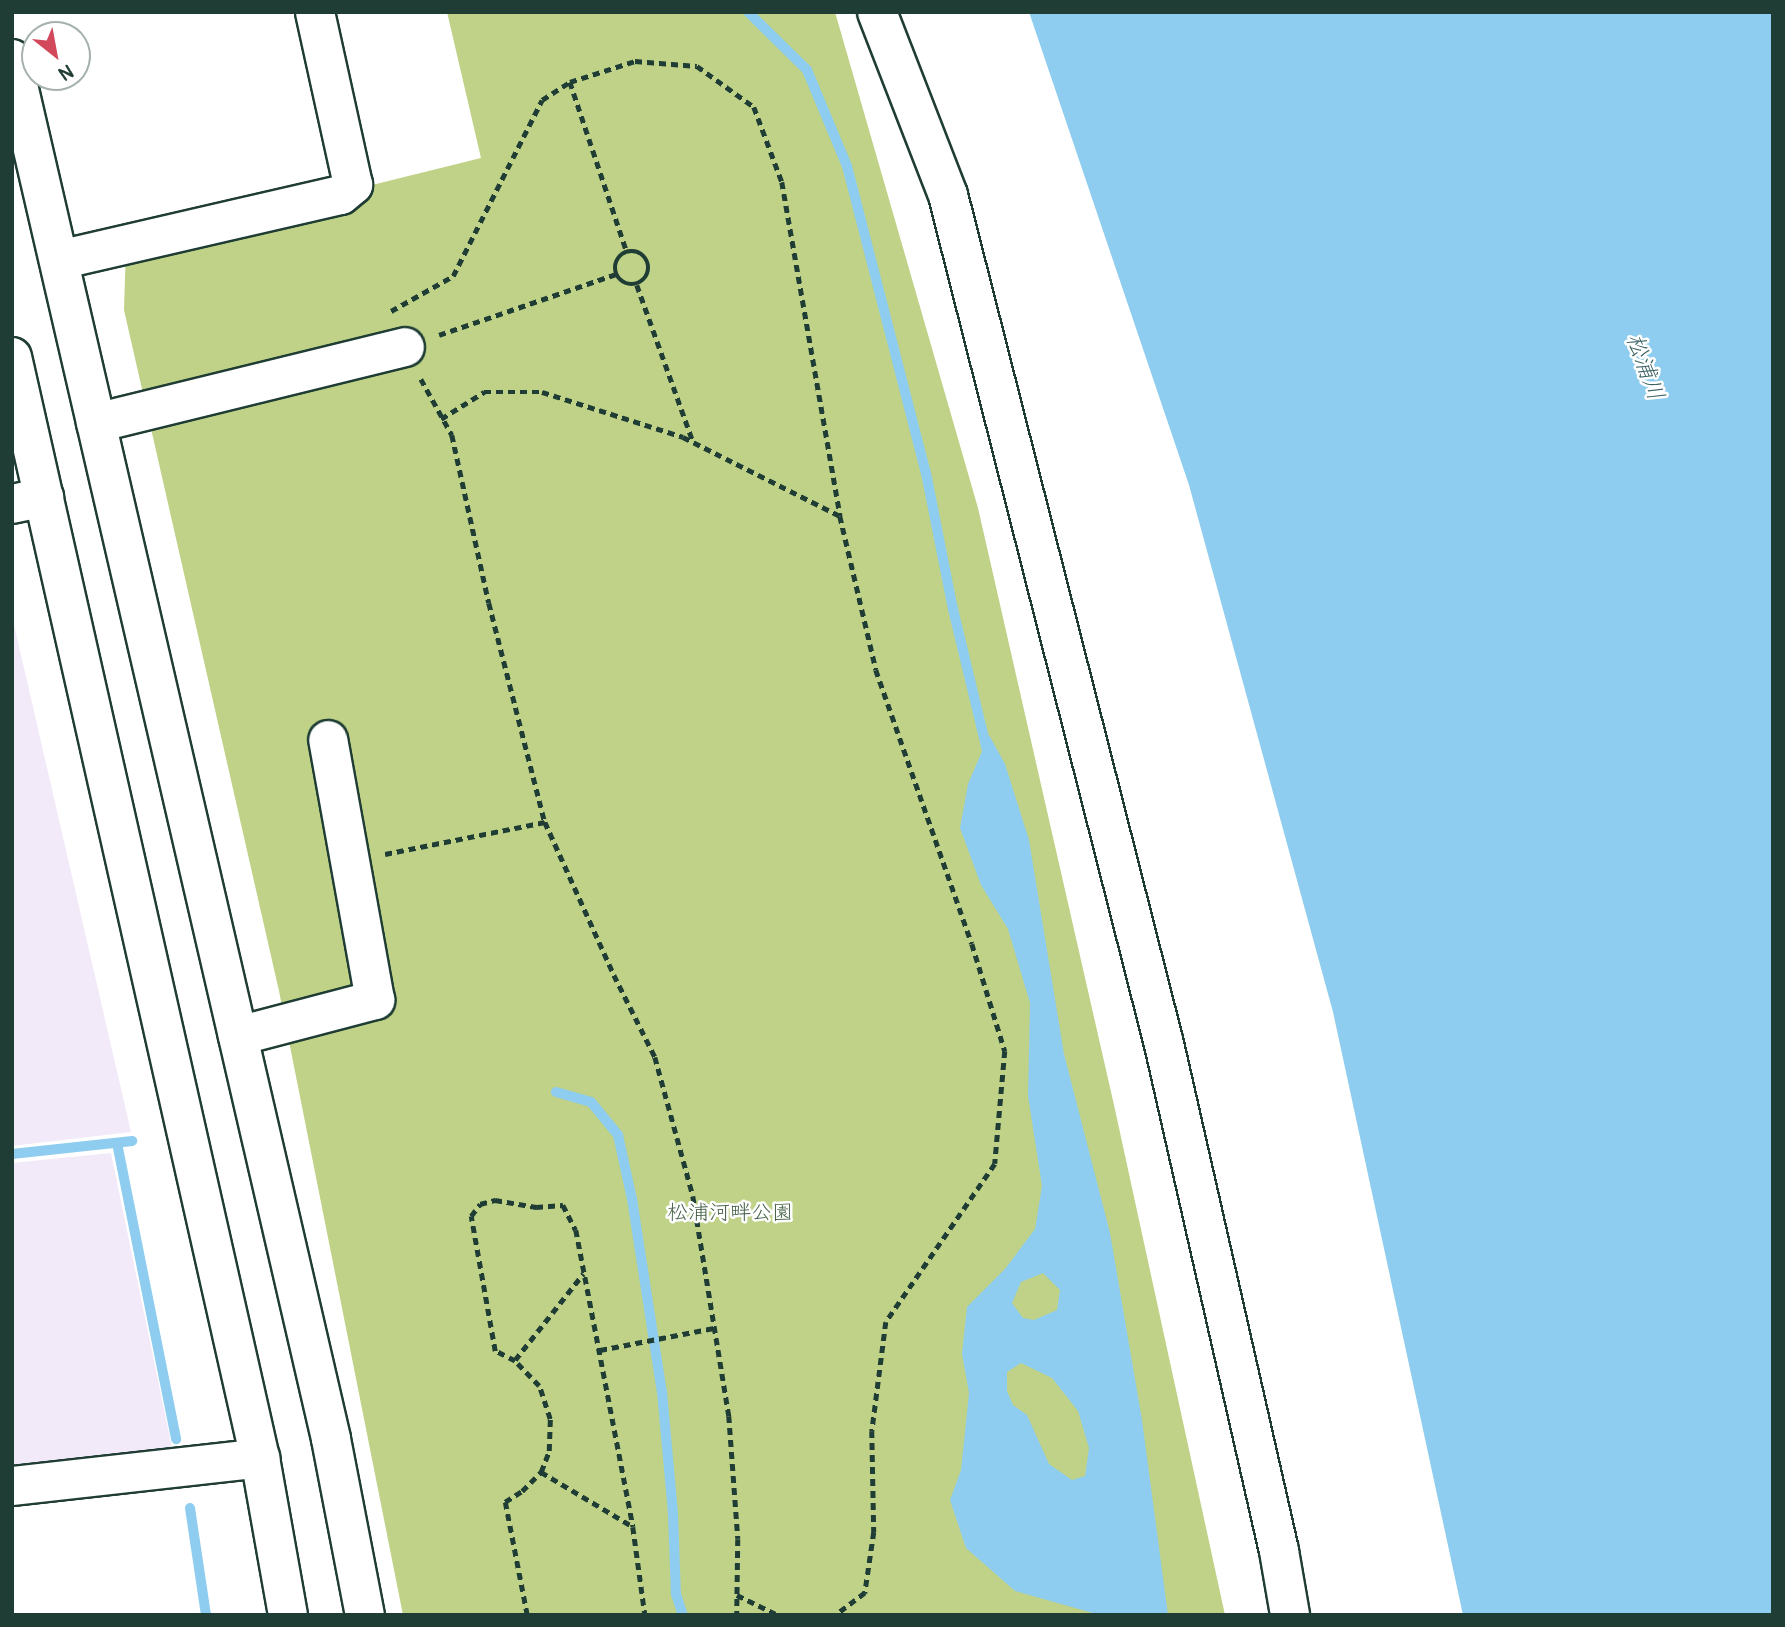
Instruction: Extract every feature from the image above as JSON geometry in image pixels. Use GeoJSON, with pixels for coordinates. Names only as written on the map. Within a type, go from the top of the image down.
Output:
{"type":"FeatureCollection","features":[{"type":"Feature","properties":{"kind":"street"},"geometry":{"type":"LineString","coordinates":[[59,260],[341,195],[353,185],[315,12]]}},
{"type":"Feature","properties":{"kind":"street"},"geometry":{"type":"LineString","coordinates":[[877,12],[948,195],[1164,1044],[1279,1551],[1290,1615]]}},
{"type":"Feature","properties":{"kind":"street"},"geometry":{"type":"LineString","coordinates":[[12,60],[331,1438],[365,1615]]}},
{"type":"Feature","properties":{"kind":"street"},"geometry":{"type":"LineString","coordinates":[[96,423],[405,346]]}},
{"type":"Feature","properties":{"kind":"street"},"geometry":{"type":"LineString","coordinates":[[12,357],[28,501],[260,1458],[288,1615]]}},
{"type":"Feature","properties":{"kind":"street"},"geometry":{"type":"LineString","coordinates":[[238,1036],[375,1000],[328,740]]}},
{"type":"Feature","properties":{"kind":"street"},"geometry":{"type":"LineString","coordinates":[[12,1486],[260,1458]]}},
{"type":"Feature","properties":{"kind":"path"},"geometry":{"type":"LineString","coordinates":[[737,1615],[738,1539],[729,1416],[693,1196],[655,1057],[614,975],[545,822],[489,603],[452,435],[441,419],[387,313],[453,276],[541,100],[570,82],[635,61],[697,66],[754,107],[782,183],[840,516],[876,670],[972,944],[1005,1051],[995,1164],[886,1322],[872,1431],[874,1532],[865,1593],[836,1615]]}},
{"type":"Feature","properties":{"kind":"path"},"geometry":{"type":"LineString","coordinates":[[570,82],[627,252]]}},
{"type":"Feature","properties":{"kind":"path"},"geometry":{"type":"LineString","coordinates":[[627,252],[640,253],[649,262],[649,273],[637,285],[626,285],[616,275],[617,262],[627,252]]}},
{"type":"Feature","properties":{"kind":"path"},"geometry":{"type":"LineString","coordinates":[[405,346],[616,275]]}},
{"type":"Feature","properties":{"kind":"path"},"geometry":{"type":"LineString","coordinates":[[637,285],[692,441]]}},
{"type":"Feature","properties":{"kind":"path"},"geometry":{"type":"LineString","coordinates":[[441,419],[484,392],[542,392],[692,441],[840,516]]}},
{"type":"Feature","properties":{"kind":"path"},"geometry":{"type":"LineString","coordinates":[[350,861],[545,822]]}},
{"type":"Feature","properties":{"kind":"path"},"geometry":{"type":"LineString","coordinates":[[527,1615],[505,1502],[522,1492],[541,1472],[549,1451],[550,1419],[539,1386],[515,1361],[495,1351],[471,1216],[480,1204],[495,1200],[536,1208],[563,1205],[576,1230],[633,1527],[645,1615]]}},
{"type":"Feature","properties":{"kind":"path"},"geometry":{"type":"LineString","coordinates":[[515,1361],[584,1273]]}},
{"type":"Feature","properties":{"kind":"path"},"geometry":{"type":"LineString","coordinates":[[600,1350],[714,1328]]}},
{"type":"Feature","properties":{"kind":"path"},"geometry":{"type":"LineString","coordinates":[[541,1472],[633,1527]]}},
{"type":"Feature","properties":{"kind":"path"},"geometry":{"type":"LineString","coordinates":[[737,1595],[778,1615]]}},
{"type":"Feature","properties":{"kind":"shaded area"},"geometry":{"type":"Polygon","coordinates":[[[12,616],[131,1132],[12,1146],[12,616]]]}},
{"type":"Feature","properties":{"kind":"shaded area"},"geometry":{"type":"Polygon","coordinates":[[[111,1153],[172,1448],[12,1465],[12,1163],[111,1153]]]}},
{"type":"Feature","properties":{"kind":"green space","name":"松浦河畔公園"},"geometry":{"type":"Polygon","coordinates":[[[447,12],[835,12],[978,508],[1114,1105],[1225,1615],[403,1615],[279,991],[124,310],[126,246],[481,158],[447,12]]]}},
{"type":"Feature","properties":{"kind":"water","name":"松浦川"},"geometry":{"type":"Polygon","coordinates":[[[1029,12],[1773,12],[1773,1615],[1463,1615],[1333,1012],[1189,485],[1029,12]]]}},
{"type":"Feature","properties":{"kind":"water"},"geometry":{"type":"Polygon","coordinates":[[[989,735],[1005,764],[1029,840],[1064,1054],[1110,1233],[1142,1420],[1168,1615],[1100,1615],[1015,1591],[966,1548],[950,1500],[961,1470],[969,1393],[962,1354],[967,1307],[1005,1269],[1035,1229],[1042,1186],[1028,1096],[1030,1003],[1008,929],[981,885],[960,828],[968,784],[989,735]],[[1043,1273],[1021,1282],[1012,1303],[1023,1318],[1034,1320],[1057,1310],[1060,1290],[1043,1273]],[[1021,1363],[1007,1372],[1007,1391],[1013,1405],[1027,1415],[1049,1464],[1072,1480],[1085,1476],[1089,1448],[1078,1411],[1052,1378],[1021,1363]]]}},
{"type":"Feature","properties":{"kind":"waterway"},"geometry":{"type":"LineString","coordinates":[[748,12],[807,70],[847,166],[926,473],[953,609],[988,755]]}},
{"type":"Feature","properties":{"kind":"waterway"},"geometry":{"type":"LineString","coordinates":[[556,1092],[591,1102],[618,1135],[632,1199],[662,1392],[673,1514],[676,1594],[683,1615]]}},
{"type":"Feature","properties":{"kind":"waterway"},"geometry":{"type":"LineString","coordinates":[[12,1154],[132,1141]]}},
{"type":"Feature","properties":{"kind":"waterway"},"geometry":{"type":"LineString","coordinates":[[117,1143],[176,1439]]}},
{"type":"Feature","properties":{"kind":"waterway"},"geometry":{"type":"LineString","coordinates":[[190,1508],[206,1615]]}}]}
